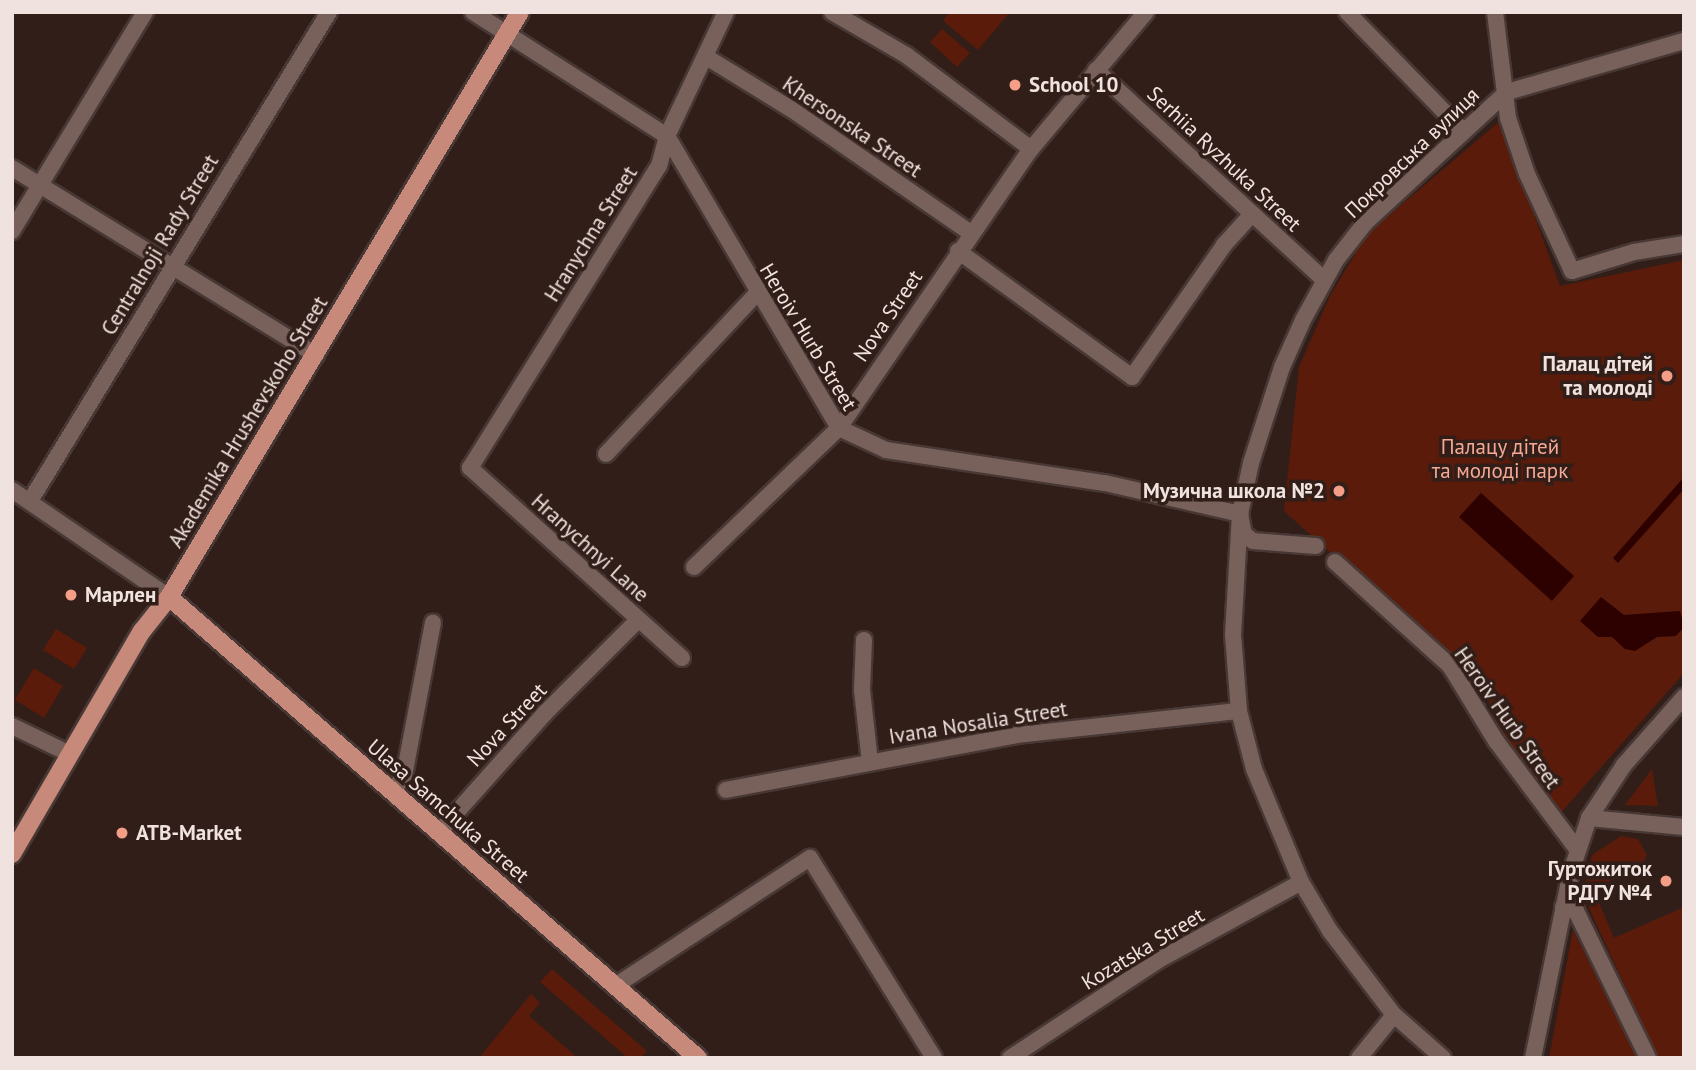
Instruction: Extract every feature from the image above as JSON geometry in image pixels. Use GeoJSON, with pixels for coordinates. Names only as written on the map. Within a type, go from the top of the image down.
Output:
{"type":"FeatureCollection","features":[{"type":"Feature","properties":{"kind":"main road","name":"Akademika Hrushevskoho Street"},"geometry":{"type":"LineString","coordinates":[[12,854],[142,631],[169,597],[520,12]]}},
{"type":"Feature","properties":{"kind":"main road","name":"Ulasa Samchuka Street"},"geometry":{"type":"LineString","coordinates":[[169,597],[698,1058]]}},
{"type":"Feature","properties":{"kind":"street"},"geometry":{"type":"LineString","coordinates":[[12,231],[145,12]]}},
{"type":"Feature","properties":{"kind":"street","name":"Centralnoji Rady Street"},"geometry":{"type":"LineString","coordinates":[[30,501],[329,12]]}},
{"type":"Feature","properties":{"kind":"street","name":"Heroiv Hurb Street"},"geometry":{"type":"LineString","coordinates":[[473,12],[667,136],[757,293],[839,428],[886,450],[1105,483],[1240,514]]}},
{"type":"Feature","properties":{"kind":"street","name":"Hranychna Street"},"geometry":{"type":"LineString","coordinates":[[470,468],[659,166],[667,136],[708,58],[726,12]]}},
{"type":"Feature","properties":{"kind":"street"},"geometry":{"type":"LineString","coordinates":[[832,12],[906,55],[1031,149]]}},
{"type":"Feature","properties":{"kind":"street","name":"Nova Street"},"geometry":{"type":"LineString","coordinates":[[694,568],[839,428],[958,251],[1031,149],[1146,12]]}},
{"type":"Feature","properties":{"kind":"street"},"geometry":{"type":"LineString","coordinates":[[1347,12],[1464,131]]}},
{"type":"Feature","properties":{"kind":"street"},"geometry":{"type":"LineString","coordinates":[[1495,12],[1507,92],[1508,118],[1527,174],[1572,271],[1634,252],[1684,244]]}},
{"type":"Feature","properties":{"kind":"street","name":"Покровська вулиця"},"geometry":{"type":"LineString","coordinates":[[1443,1058],[1394,1015],[1330,931],[1301,882],[1254,769],[1239,711],[1233,586],[1240,514],[1262,420],[1282,367],[1324,279],[1365,223],[1507,92],[1684,41]]}},
{"type":"Feature","properties":{"kind":"street","name":"Khersonska Street"},"geometry":{"type":"LineString","coordinates":[[708,58],[791,109],[971,233]]}},
{"type":"Feature","properties":{"kind":"street","name":"Serhiia Ryzhuka Street"},"geometry":{"type":"LineString","coordinates":[[1096,70],[1324,279]]}},
{"type":"Feature","properties":{"kind":"street"},"geometry":{"type":"LineString","coordinates":[[12,169],[316,355]]}},
{"type":"Feature","properties":{"kind":"street"},"geometry":{"type":"LineString","coordinates":[[958,251],[1132,377],[1224,245],[1252,214]]}},
{"type":"Feature","properties":{"kind":"street"},"geometry":{"type":"LineString","coordinates":[[606,454],[757,293]]}},
{"type":"Feature","properties":{"kind":"street","name":"Hranychnyi Lane"},"geometry":{"type":"LineString","coordinates":[[470,468],[682,658]]}},
{"type":"Feature","properties":{"kind":"street"},"geometry":{"type":"LineString","coordinates":[[12,490],[169,597]]}},
{"type":"Feature","properties":{"kind":"street"},"geometry":{"type":"LineString","coordinates":[[1240,514],[1244,534],[1253,541],[1316,546]]}},
{"type":"Feature","properties":{"kind":"street","name":"Heroiv Hurb Street"},"geometry":{"type":"LineString","coordinates":[[1335,562],[1450,666],[1496,741],[1577,848]]}},
{"type":"Feature","properties":{"kind":"street","name":"Nova Street"},"geometry":{"type":"LineString","coordinates":[[439,832],[545,713],[638,620]]}},
{"type":"Feature","properties":{"kind":"street"},"geometry":{"type":"LineString","coordinates":[[392,792],[404,776],[433,623]]}},
{"type":"Feature","properties":{"kind":"street"},"geometry":{"type":"LineString","coordinates":[[864,640],[862,690],[870,762]]}},
{"type":"Feature","properties":{"kind":"street"},"geometry":{"type":"LineString","coordinates":[[1533,1058],[1563,907],[1577,848],[1589,818],[1624,765],[1684,697]]}},
{"type":"Feature","properties":{"kind":"street","name":"Ivana Nosalia Street"},"geometry":{"type":"LineString","coordinates":[[726,790],[1017,735],[1239,711]]}},
{"type":"Feature","properties":{"kind":"street"},"geometry":{"type":"LineString","coordinates":[[12,726],[70,754]]}},
{"type":"Feature","properties":{"kind":"street"},"geometry":{"type":"LineString","coordinates":[[1589,818],[1684,827]]}},
{"type":"Feature","properties":{"kind":"street"},"geometry":{"type":"LineString","coordinates":[[615,986],[810,858],[934,1058]]}},
{"type":"Feature","properties":{"kind":"street","name":"Kozatska Street"},"geometry":{"type":"LineString","coordinates":[[1010,1058],[1157,961],[1301,882]]}},
{"type":"Feature","properties":{"kind":"street"},"geometry":{"type":"LineString","coordinates":[[1563,907],[1576,911],[1648,1058]]}},
{"type":"Feature","properties":{"kind":"street"},"geometry":{"type":"LineString","coordinates":[[1359,1058],[1394,1015]]}},
{"type":"Feature","properties":{"kind":"green space"},"geometry":{"type":"Polygon","coordinates":[[[949,12],[1010,12],[978,50],[943,21],[949,12]]]}},
{"type":"Feature","properties":{"kind":"green space"},"geometry":{"type":"Polygon","coordinates":[[[942,29],[970,53],[957,67],[930,42],[942,29]]]}},
{"type":"Feature","properties":{"kind":"green space","name":"Палацу дітей та молоді парк"},"geometry":{"type":"Polygon","coordinates":[[[1500,121],[1560,286],[1684,260],[1684,673],[1558,816],[1499,736],[1477,661],[1461,670],[1284,511],[1299,367],[1330,296],[1367,234],[1500,121]]]}},
{"type":"Feature","properties":{"kind":"green space"},"geometry":{"type":"Polygon","coordinates":[[[56,629],[87,648],[74,669],[43,650],[56,629]]]}},
{"type":"Feature","properties":{"kind":"green space"},"geometry":{"type":"Polygon","coordinates":[[[34,668],[63,686],[44,718],[15,700],[34,668]]]}},
{"type":"Feature","properties":{"kind":"green space"},"geometry":{"type":"Polygon","coordinates":[[[1652,769],[1658,806],[1625,805],[1652,769]]]}},
{"type":"Feature","properties":{"kind":"green space"},"geometry":{"type":"Polygon","coordinates":[[[1621,836],[1638,839],[1647,855],[1643,863],[1601,886],[1600,905],[1614,938],[1684,907],[1684,1055],[1677,1058],[1658,1058],[1583,895],[1592,855],[1621,836]]]}},
{"type":"Feature","properties":{"kind":"green space"},"geometry":{"type":"Polygon","coordinates":[[[1573,930],[1637,1058],[1549,1058],[1573,930]]]}},
{"type":"Feature","properties":{"kind":"green space"},"geometry":{"type":"Polygon","coordinates":[[[552,969],[647,1051],[641,1058],[628,1058],[540,982],[552,969]]]}},
{"type":"Feature","properties":{"kind":"green space"},"geometry":{"type":"Polygon","coordinates":[[[531,994],[540,1003],[529,1016],[578,1058],[479,1058],[531,994]]]}},
{"type":"Feature","properties":{"kind":"shaded area"},"geometry":{"type":"Polygon","coordinates":[[[1684,477],[1684,489],[1618,563],[1613,558],[1684,477]]]}},
{"type":"Feature","properties":{"kind":"shaded area"},"geometry":{"type":"Polygon","coordinates":[[[1481,493],[1574,576],[1552,601],[1459,517],[1481,493]]]}},
{"type":"Feature","properties":{"kind":"shaded area"},"geometry":{"type":"Polygon","coordinates":[[[1601,597],[1624,615],[1680,611],[1684,627],[1676,636],[1657,637],[1635,651],[1625,649],[1612,637],[1598,637],[1580,621],[1601,597]]]}},
{"type":"Feature","properties":{"kind":"place","name":"School 10"},"geometry":{"type":"Point","coordinates":[1015,85]}},
{"type":"Feature","properties":{"kind":"place","name":"Палац дітей та молоді"},"geometry":{"type":"Point","coordinates":[1667,376]}},
{"type":"Feature","properties":{"kind":"place","name":"Музична школа №2"},"geometry":{"type":"Point","coordinates":[1339,491]}},
{"type":"Feature","properties":{"kind":"place","name":"Марлен"},"geometry":{"type":"Point","coordinates":[71,595]}},
{"type":"Feature","properties":{"kind":"place","name":"ATB-Market"},"geometry":{"type":"Point","coordinates":[122,833]}},
{"type":"Feature","properties":{"kind":"place","name":"Гуртожиток РДГУ №4"},"geometry":{"type":"Point","coordinates":[1666,881]}}]}
